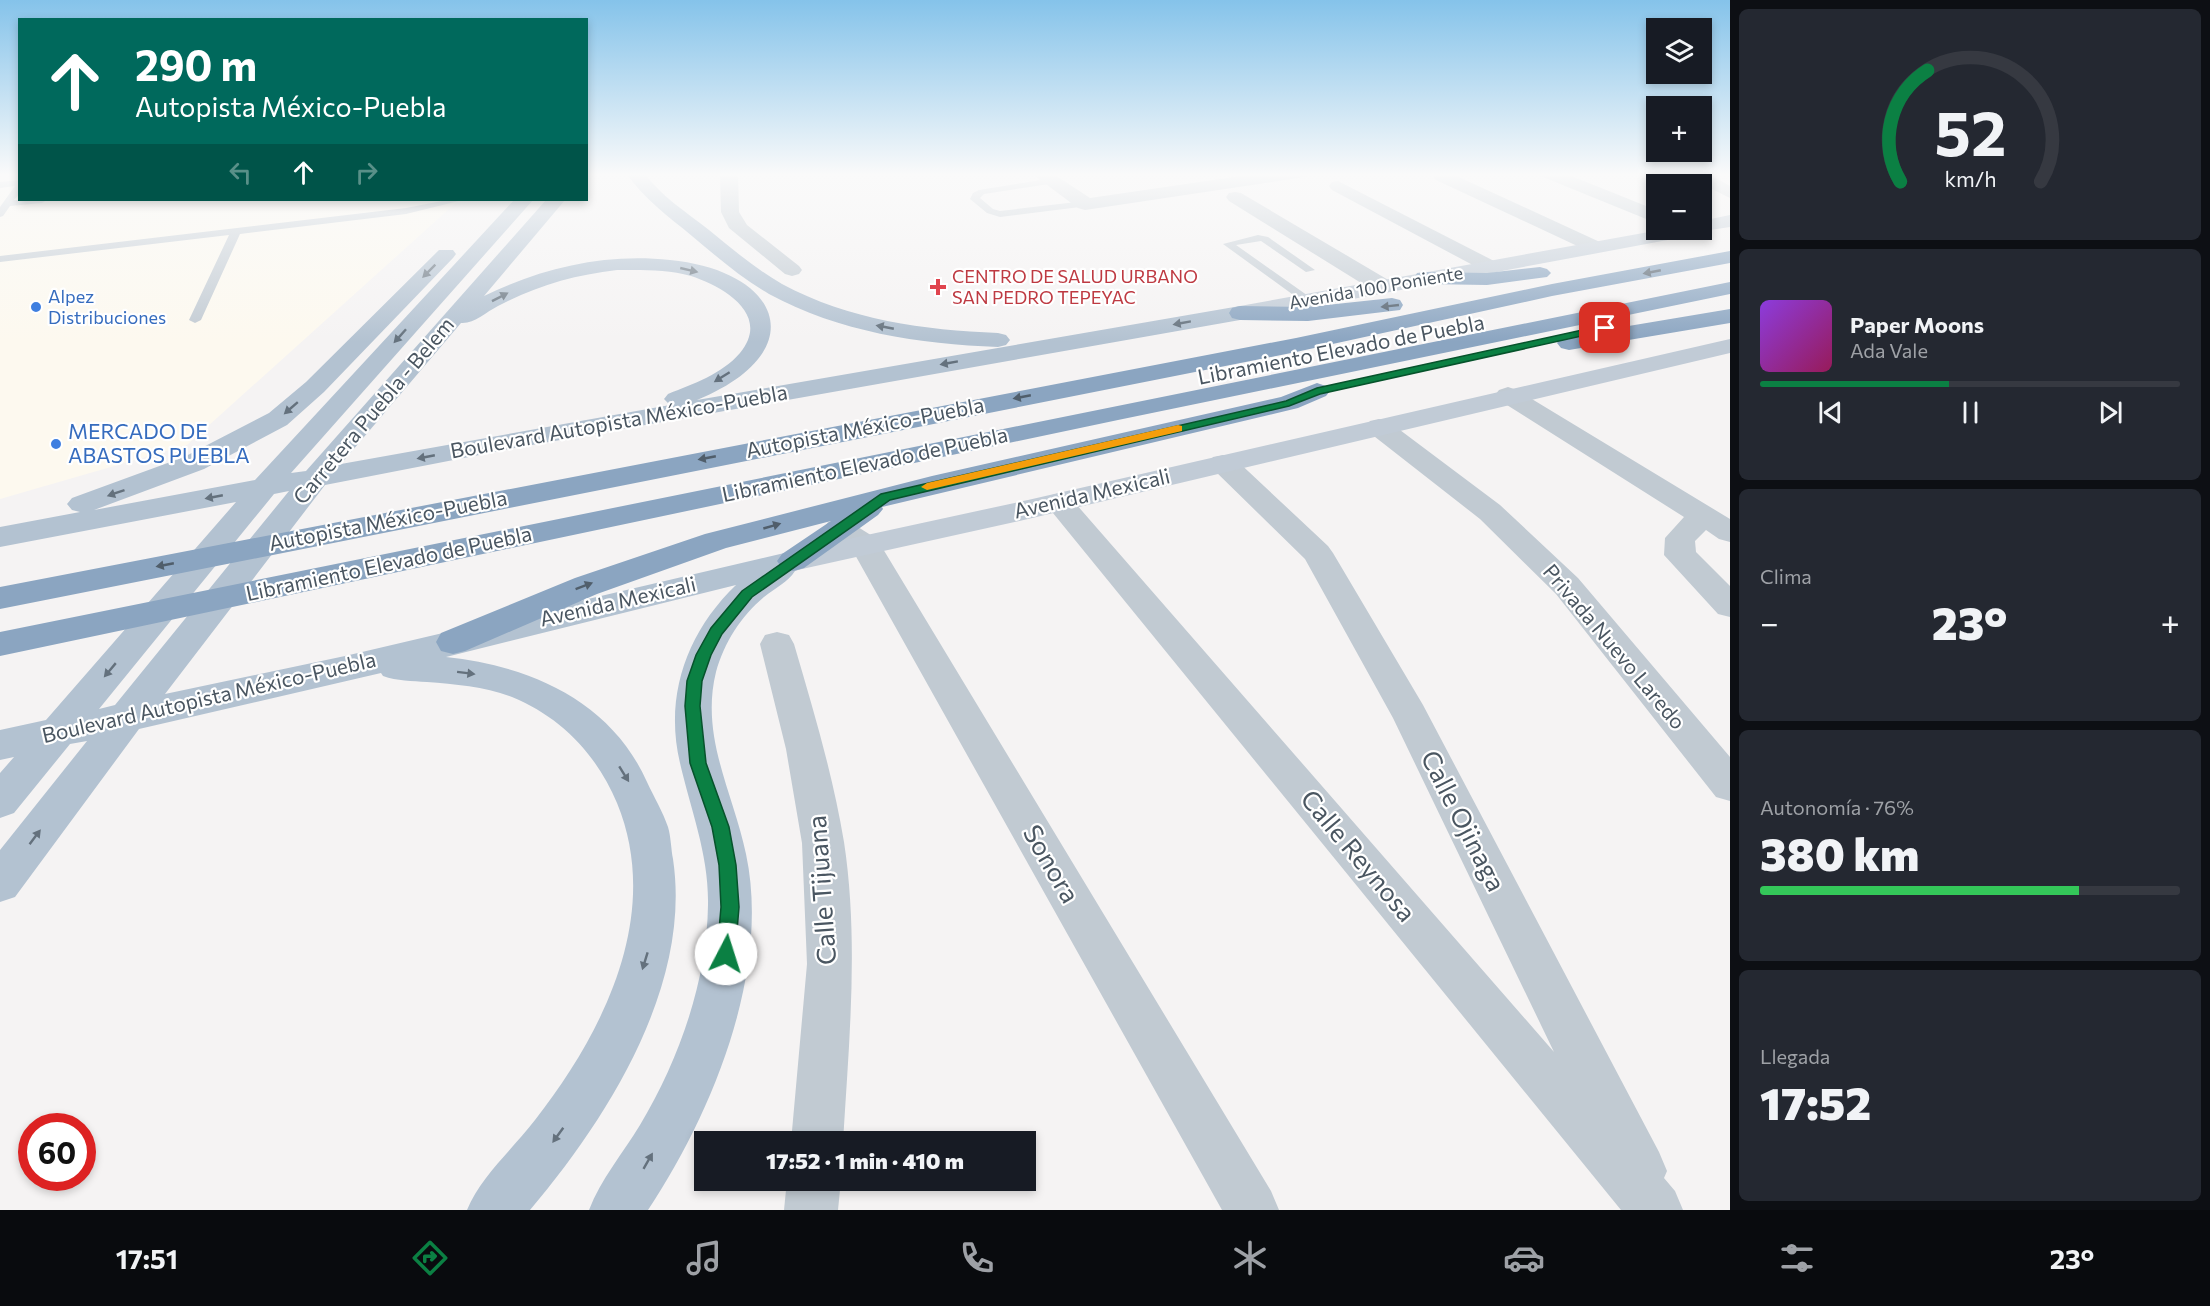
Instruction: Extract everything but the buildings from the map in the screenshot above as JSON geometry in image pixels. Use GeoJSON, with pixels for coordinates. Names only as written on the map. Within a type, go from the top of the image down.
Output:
{"type":"FeatureCollection","features":[{"type":"Feature","properties":{"kind":"highway"},"geometry":{"type":"LineString","coordinates":[[1240,313],[1308,314],[1548,281],[1730,239]]}},
{"type":"Feature","properties":{"kind":"highway","name":"Autopista México-Puebla"},"geometry":{"type":"LineString","coordinates":[[0,598],[1296,345],[1548,281],[1730,257]]}},
{"type":"Feature","properties":{"kind":"highway","name":"Libramiento Elevado de Puebla"},"geometry":{"type":"LineString","coordinates":[[0,622],[1730,272]]}},
{"type":"Feature","properties":{"kind":"highway"},"geometry":{"type":"LineString","coordinates":[[1425,278],[1548,281]]}},
{"type":"Feature","properties":{"kind":"highway","name":"Libramiento Elevado de Puebla"},"geometry":{"type":"LineString","coordinates":[[0,644],[1118,412],[1730,288]]}},
{"type":"Feature","properties":{"kind":"highway"},"geometry":{"type":"LineString","coordinates":[[0,656],[343,585],[1317,391],[1730,303]]}},
{"type":"Feature","properties":{"kind":"highway"},"geometry":{"type":"LineString","coordinates":[[1427,368],[1730,316]]}},
{"type":"Feature","properties":{"kind":"highway"},"geometry":{"type":"LineString","coordinates":[[453,642],[554,599],[650,563],[781,523],[1289,403],[1317,391]]}},
{"type":"Feature","properties":{"kind":"highway"},"geometry":{"type":"LineString","coordinates":[[793,561],[853,538],[886,497]]}},
{"type":"Feature","properties":{"kind":"main road"},"geometry":{"type":"LineString","coordinates":[[0,526],[86,503],[158,478],[217,452],[278,419],[315,387],[471,229]]}},
{"type":"Feature","properties":{"kind":"main road","name":"Carretera Puebla - Belem"},"geometry":{"type":"LineString","coordinates":[[0,801],[283,465],[497,229]]}},
{"type":"Feature","properties":{"kind":"main road","name":"Carretera Puebla - Belem"},"geometry":{"type":"LineString","coordinates":[[0,883],[331,458],[530,229]]}},
{"type":"Feature","properties":{"kind":"main road"},"geometry":{"type":"LineString","coordinates":[[695,229],[744,269],[811,306],[856,321],[953,339],[1068,342]]}},
{"type":"Feature","properties":{"kind":"main road"},"geometry":{"type":"LineString","coordinates":[[433,339],[474,311],[528,283],[566,271],[604,265],[658,265],[698,271],[737,290],[758,312],[761,320],[760,335],[753,350],[736,368],[707,387],[665,403],[515,440]]}},
{"type":"Feature","properties":{"kind":"main road","name":"Boulevard Autopista México-Puebla"},"geometry":{"type":"LineString","coordinates":[[0,537],[515,440],[1240,313]]}},
{"type":"Feature","properties":{"kind":"main road"},"geometry":{"type":"LineString","coordinates":[[616,1210],[650,1158],[687,1087],[703,1048],[717,1000],[726,954],[730,907],[728,865],[720,827],[698,763],[693,732],[695,681],[716,631],[731,611],[747,594],[793,561]]}},
{"type":"Feature","properties":{"kind":"main road","name":"Avenida Mexicali"},"geometry":{"type":"LineString","coordinates":[[453,642],[793,561]]}},
{"type":"Feature","properties":{"kind":"main road","name":"Boulevard Autopista México-Puebla"},"geometry":{"type":"LineString","coordinates":[[0,745],[345,669],[453,642]]}},
{"type":"Feature","properties":{"kind":"main road"},"geometry":{"type":"LineString","coordinates":[[345,669],[428,668],[473,674],[500,678],[546,696],[566,708],[592,731],[614,757],[644,813],[651,838],[656,893],[653,925],[646,957],[617,1035],[571,1116],[544,1153],[494,1210]]}},
{"type":"Feature","properties":{"kind":"street"},"geometry":{"type":"LineString","coordinates":[[741,229],[792,270]]}},
{"type":"Feature","properties":{"kind":"street"},"geometry":{"type":"LineString","coordinates":[[1289,229],[1382,286]]}},
{"type":"Feature","properties":{"kind":"street"},"geometry":{"type":"LineString","coordinates":[[1420,229],[1491,267]]}},
{"type":"Feature","properties":{"kind":"street"},"geometry":{"type":"LineString","coordinates":[[1557,229],[1595,247]]}},
{"type":"Feature","properties":{"kind":"street","name":"Avenida 100 Poniente"},"geometry":{"type":"LineString","coordinates":[[1240,313],[1646,238]]}},
{"type":"Feature","properties":{"kind":"street","name":"Avenida Mexicali"},"geometry":{"type":"LineString","coordinates":[[853,538],[1059,502],[1508,395],[1730,346]]}},
{"type":"Feature","properties":{"kind":"street"},"geometry":{"type":"LineString","coordinates":[[1508,395],[1730,532]]}},
{"type":"Feature","properties":{"kind":"street","name":"Privada Nuevo Laredo"},"geometry":{"type":"LineString","coordinates":[[1379,427],[1490,512],[1567,586],[1730,785]]}},
{"type":"Feature","properties":{"kind":"street","name":"Calle Ojinaga"},"geometry":{"type":"LineString","coordinates":[[1223,463],[1317,553],[1410,715],[1658,1210]]}},
{"type":"Feature","properties":{"kind":"street","name":"Calle Reynosa"},"geometry":{"type":"LineString","coordinates":[[1059,502],[1658,1210]]}},
{"type":"Feature","properties":{"kind":"street"},"geometry":{"type":"LineString","coordinates":[[1703,516],[1680,538],[1680,555],[1730,606]]}},
{"type":"Feature","properties":{"kind":"street","name":"Sonora"},"geometry":{"type":"LineString","coordinates":[[853,538],[1252,1210]]}},
{"type":"Feature","properties":{"kind":"street","name":"Calle Tijuana"},"geometry":{"type":"LineString","coordinates":[[777,644],[805,749],[823,843],[830,964],[818,1131]]}},
{"type":"Feature","properties":{"kind":"street"},"geometry":{"type":"LineString","coordinates":[[812,1210],[813,1191]]}},
{"type":"Feature","properties":{"kind":"lane"},"geometry":{"type":"LineString","coordinates":[[0,259],[249,229]]}},
{"type":"Feature","properties":{"kind":"lane"},"geometry":{"type":"LineString","coordinates":[[195,320],[236,231]]}},
{"type":"Feature","properties":{"kind":"lane"},"geometry":{"type":"LineString","coordinates":[[1307,300],[1228,244],[1258,238],[1264,239],[1310,270]]}},
{"type":"Feature","properties":{"kind":"shaded area"},"geometry":{"type":"Polygon","coordinates":[[[0,229],[426,229],[187,445],[0,499],[0,229]]]}},
{"type":"Feature","properties":{"kind":"slow traffic"},"geometry":{"type":"LineString","coordinates":[[927,487],[1178,428]]}},
{"type":"Feature","properties":{"kind":"place","name":"CENTRO DE SALUD URBANO SAN PEDRO TEPEYAC"},"geometry":{"type":"Point","coordinates":[938,287]}},
{"type":"Feature","properties":{"kind":"place","name":"Alpez Distribuciones"},"geometry":{"type":"Point","coordinates":[36,307]}},
{"type":"Feature","properties":{"kind":"place","name":"MERCADO DE ABASTOS PUEBLA"},"geometry":{"type":"Point","coordinates":[56,444]}},
{"type":"Feature","properties":{"kind":"route"},"geometry":{"type":"LineString","coordinates":[[726,954],[730,907],[728,865],[720,827],[698,763],[692,706],[695,681],[716,631],[731,611],[747,594],[793,561],[886,497],[1289,403],[1317,391],[1605,328]]}}]}
